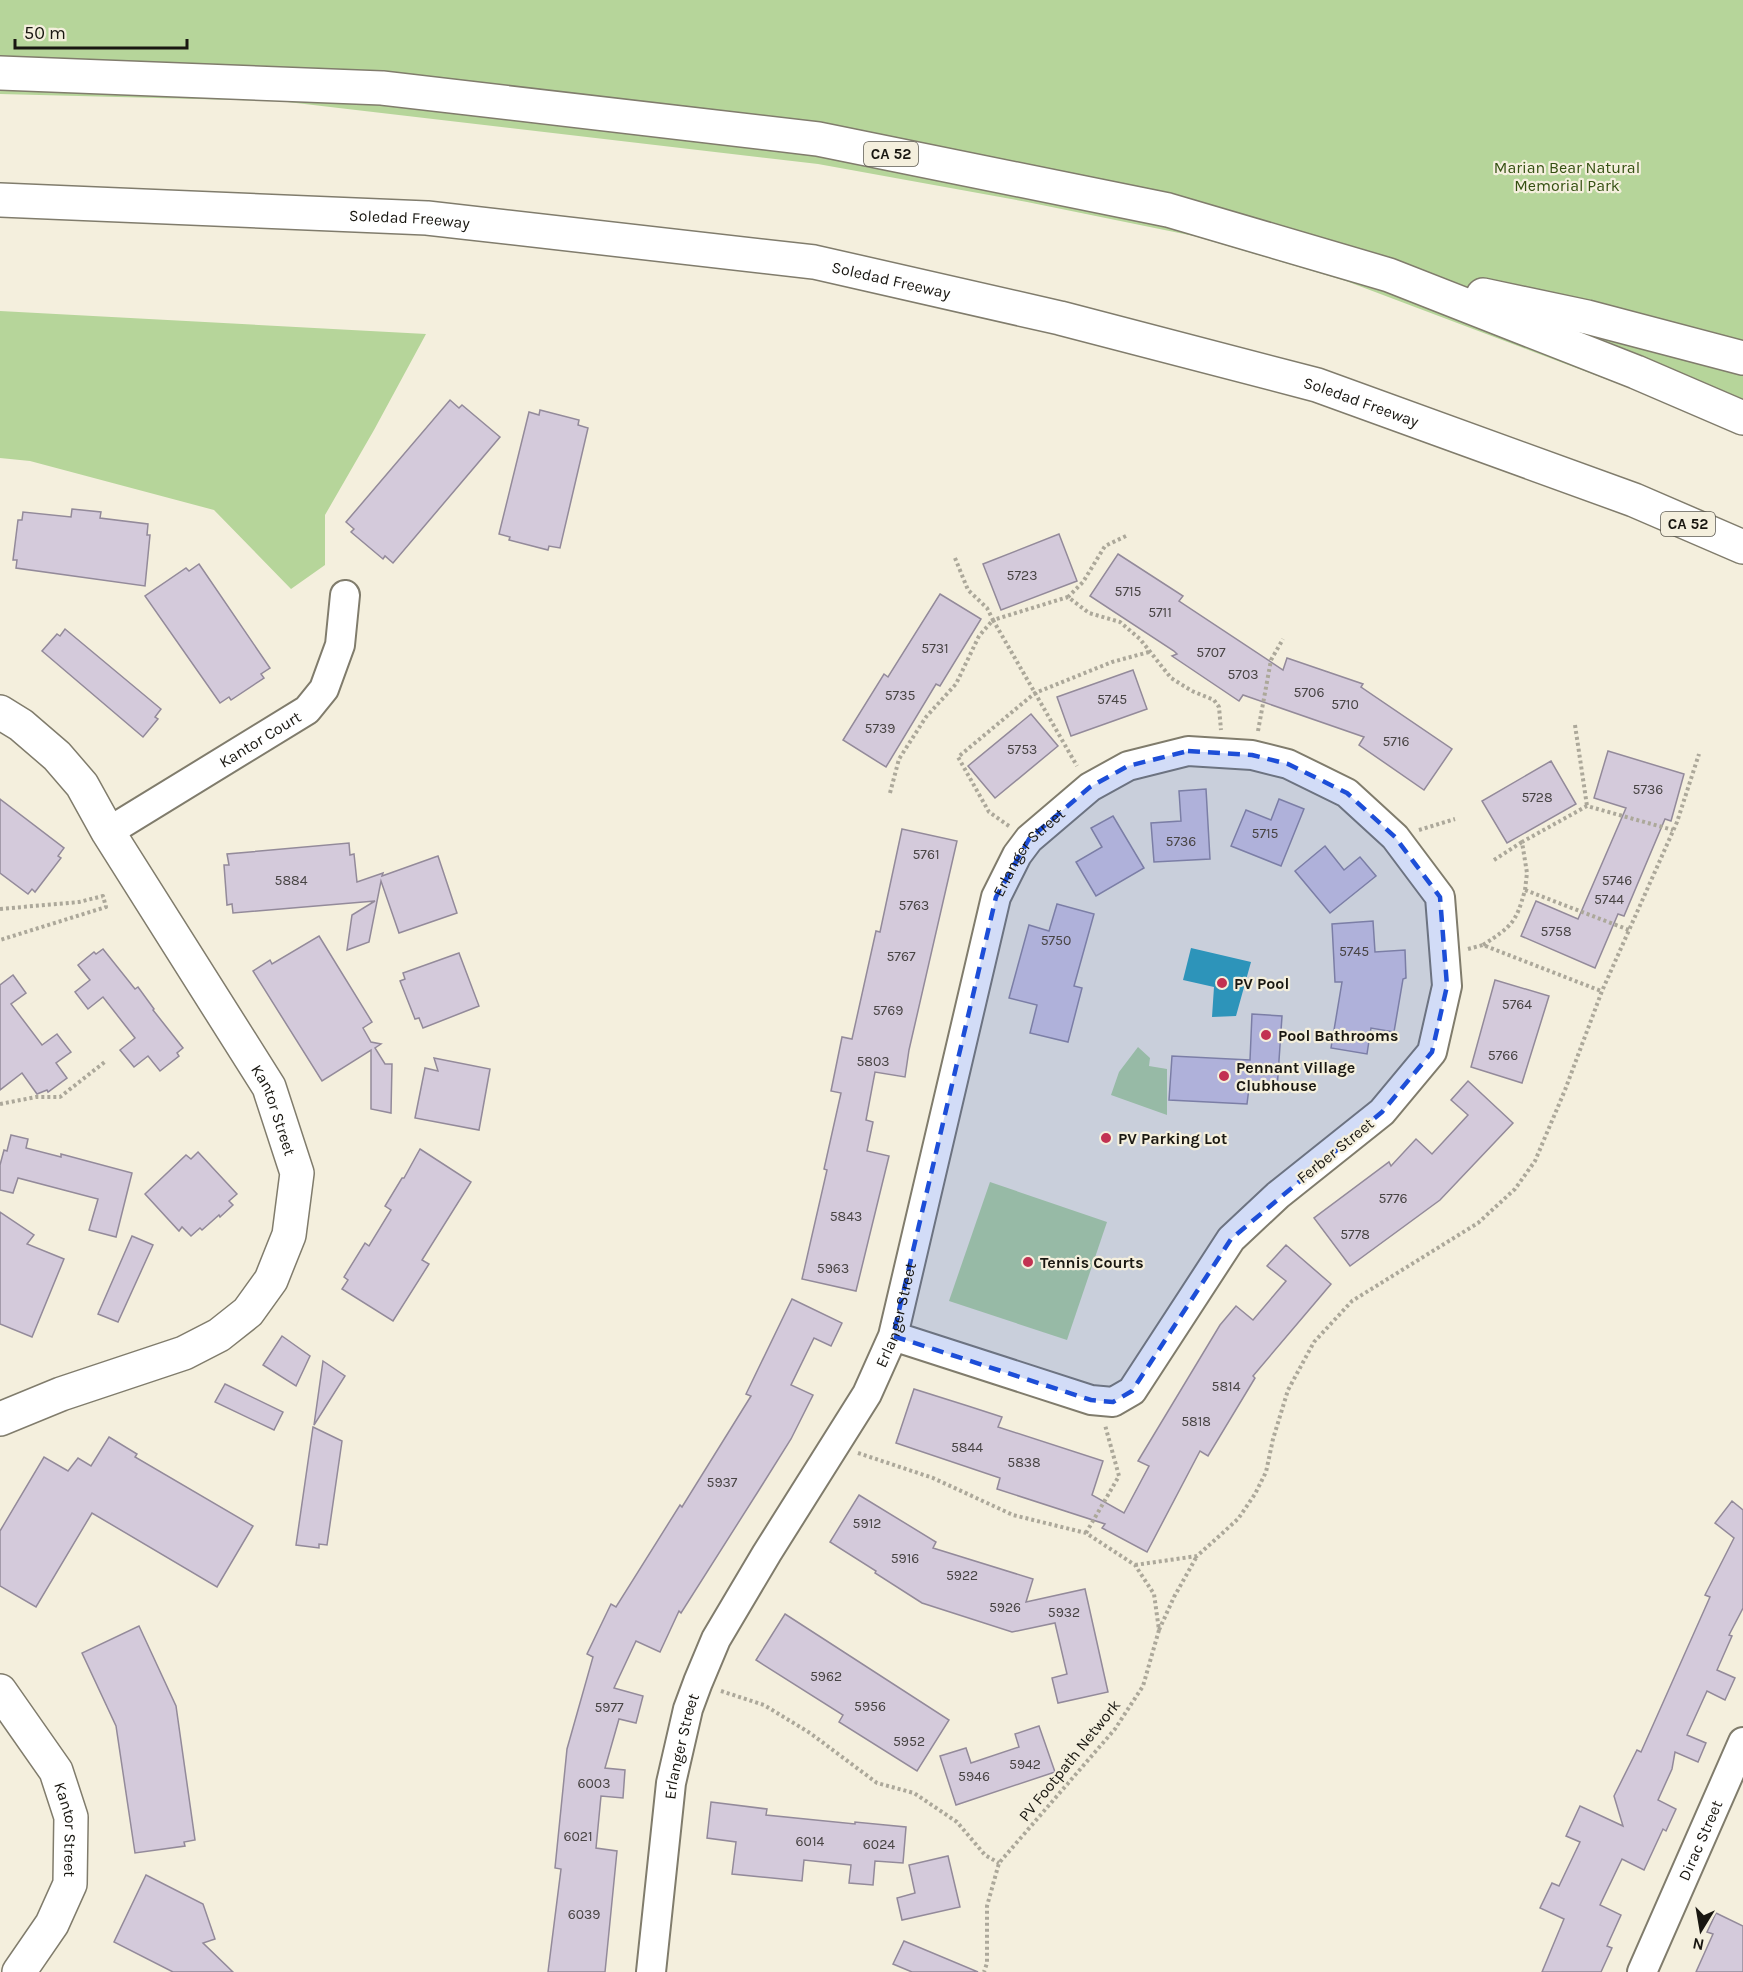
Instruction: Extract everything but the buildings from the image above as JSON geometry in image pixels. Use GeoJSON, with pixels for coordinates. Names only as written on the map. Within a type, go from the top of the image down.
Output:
{"type":"FeatureCollection","features":[{"type":"Feature","properties":{"kind":"main road","name":"CA 52"},"geometry":{"type":"LineString","coordinates":[[0,73],[382,88],[818,139],[1168,210],[1389,275],[1636,372],[1743,418]]}},
{"type":"Feature","properties":{"kind":"main road","name":"Soledad Freeway"},"geometry":{"type":"LineString","coordinates":[[0,200],[427,218],[814,262],[1060,318],[1317,385],[1634,500],[1743,547]]}},
{"type":"Feature","properties":{"kind":"main road"},"geometry":{"type":"LineString","coordinates":[[1389,275],[1587,317],[1743,358]]}},
{"type":"Feature","properties":{"kind":"main road"},"geometry":{"type":"LineString","coordinates":[[1634,500],[1743,559]]}},
{"type":"Feature","properties":{"kind":"main road","name":"Kantor Street"},"geometry":{"type":"LineString","coordinates":[[0,712],[57,756],[82,785],[108,832],[269,1087],[297,1173],[289,1235],[271,1280],[248,1312],[219,1335],[184,1353],[61,1394],[0,1419]]}},
{"type":"Feature","properties":{"kind":"main road","name":"Kantor Street"},"geometry":{"type":"LineString","coordinates":[[0,1691],[56,1771],[71,1816],[70,1884],[52,1924],[19,1972]]}},
{"type":"Feature","properties":{"kind":"street","name":"Kantor Court"},"geometry":{"type":"LineString","coordinates":[[108,832],[307,710],[324,689],[340,645],[345,595]]}},
{"type":"Feature","properties":{"kind":"street","name":"Erlanger Street"},"geometry":{"type":"LineString","coordinates":[[651,1972],[670,1784],[688,1709],[716,1639],[867,1394],[893,1336],[996,897],[1017,855],[1029,839],[1090,787],[1128,766],[1188,751],[1220,751]]}},
{"type":"Feature","properties":{"kind":"street","name":"Ferber Street"},"geometry":{"type":"LineString","coordinates":[[1098,1402],[1113,1402],[1132,1390],[1231,1239],[1278,1195],[1382,1112],[1432,1052],[1448,986],[1440,897],[1395,837],[1347,793],[1288,764],[1252,755],[1220,751]]}},
{"type":"Feature","properties":{"kind":"street"},"geometry":{"type":"LineString","coordinates":[[893,1336],[1098,1402]]}},
{"type":"Feature","properties":{"kind":"street","name":"Dirac Street"},"geometry":{"type":"LineString","coordinates":[[1642,1972],[1743,1742]]}},
{"type":"Feature","properties":{"kind":"path"},"geometry":{"type":"LineString","coordinates":[[890,793],[899,759],[926,717],[956,684],[979,636],[993,620],[1068,597],[1083,582],[1105,546],[1126,536]]}},
{"type":"Feature","properties":{"kind":"path"},"geometry":{"type":"LineString","coordinates":[[955,558],[968,590],[987,608],[1090,787]]}},
{"type":"Feature","properties":{"kind":"path"},"geometry":{"type":"LineString","coordinates":[[1068,597],[1089,613],[1120,622],[1140,639],[1171,678],[1192,691],[1215,700],[1220,716],[1220,751]]}},
{"type":"Feature","properties":{"kind":"path"},"geometry":{"type":"LineString","coordinates":[[1252,755],[1271,660],[1282,639]]}},
{"type":"Feature","properties":{"kind":"path"},"geometry":{"type":"LineString","coordinates":[[1029,839],[989,812],[958,757],[1035,693],[1112,662],[1149,652]]}},
{"type":"Feature","properties":{"kind":"path"},"geometry":{"type":"LineString","coordinates":[[1575,725],[1587,806]]}},
{"type":"Feature","properties":{"kind":"path"},"geometry":{"type":"LineString","coordinates":[[1159,1630],[1197,1556],[1238,1519],[1255,1494],[1266,1472],[1287,1390],[1314,1342],[1352,1301],[1478,1223],[1515,1189],[1535,1161],[1565,1090],[1602,991],[1673,830],[1699,754]]}},
{"type":"Feature","properties":{"kind":"path"},"geometry":{"type":"LineString","coordinates":[[1494,860],[1587,806],[1673,830]]}},
{"type":"Feature","properties":{"kind":"path"},"geometry":{"type":"LineString","coordinates":[[1395,837],[1455,819]]}},
{"type":"Feature","properties":{"kind":"path"},"geometry":{"type":"LineString","coordinates":[[1444,955],[1483,945],[1509,928],[1519,913],[1525,890],[1527,873],[1522,842]]}},
{"type":"Feature","properties":{"kind":"path"},"geometry":{"type":"LineString","coordinates":[[1525,890],[1629,930]]}},
{"type":"Feature","properties":{"kind":"path"},"geometry":{"type":"LineString","coordinates":[[0,909],[79,902],[103,896],[106,907],[0,940]]}},
{"type":"Feature","properties":{"kind":"path"},"geometry":{"type":"LineString","coordinates":[[1483,945],[1602,991]]}},
{"type":"Feature","properties":{"kind":"path"},"geometry":{"type":"LineString","coordinates":[[0,1104],[36,1097],[60,1097],[106,1061]]}},
{"type":"Feature","properties":{"kind":"path"},"geometry":{"type":"LineString","coordinates":[[1086,1533],[1119,1476],[1098,1402]]}},
{"type":"Feature","properties":{"kind":"path","name":"PV Footpath Network"},"geometry":{"type":"LineString","coordinates":[[835,1444],[933,1478],[1013,1515],[1086,1533],[1135,1565],[1154,1594],[1159,1630],[1143,1686],[1115,1729],[999,1863],[987,1906],[987,1963],[984,1972]]}},
{"type":"Feature","properties":{"kind":"path"},"geometry":{"type":"LineString","coordinates":[[1135,1565],[1197,1556]]}},
{"type":"Feature","properties":{"kind":"path"},"geometry":{"type":"LineString","coordinates":[[698,1682],[764,1705],[810,1733],[877,1783],[914,1793],[957,1822],[985,1855],[999,1863]]}},
{"type":"Feature","properties":{"kind":"highlighted area"},"geometry":{"type":"Polygon","coordinates":[[[1188,751],[1252,755],[1288,764],[1347,793],[1395,837],[1440,897],[1447,986],[1432,1052],[1382,1112],[1231,1239],[1132,1391],[1113,1402],[1091,1400],[893,1336],[996,897],[1029,839],[1090,787],[1128,766],[1188,751]]]}},
{"type":"Feature","properties":{"kind":"green space","name":"Marian Bear Natural Memorial Park"},"geometry":{"type":"Polygon","coordinates":[[[0,0],[1743,0],[1743,419],[1685,409],[1346,281],[1194,236],[1027,202],[818,164],[279,101],[0,94],[0,0]]]}},
{"type":"Feature","properties":{"kind":"green space"},"geometry":{"type":"Polygon","coordinates":[[[0,311],[426,334],[325,515],[325,565],[291,589],[214,510],[30,461],[0,458],[0,311]]]}},
{"type":"Feature","properties":{"kind":"green space"},"geometry":{"type":"Polygon","coordinates":[[[1138,1047],[1150,1058],[1149,1066],[1167,1069],[1167,1115],[1111,1095],[1119,1072],[1138,1047]]]}},
{"type":"Feature","properties":{"kind":"green space","name":"Tennis Courts"},"geometry":{"type":"Polygon","coordinates":[[[990,1182],[1107,1222],[1067,1340],[949,1301],[990,1182]]]}},
{"type":"Feature","properties":{"kind":"water","name":"PV Pool"},"geometry":{"type":"Polygon","coordinates":[[[1191,948],[1251,962],[1236,1016],[1212,1017],[1214,987],[1183,980],[1191,948]]]}},
{"type":"Feature","properties":{"kind":"place","name":"PV Pool"},"geometry":{"type":"Point","coordinates":[1222,983]}},
{"type":"Feature","properties":{"kind":"place","name":"Pool Bathrooms"},"geometry":{"type":"Point","coordinates":[1266,1035]}},
{"type":"Feature","properties":{"kind":"place","name":"Pennant Village Clubhouse"},"geometry":{"type":"Point","coordinates":[1224,1076]}},
{"type":"Feature","properties":{"kind":"place","name":"PV Parking Lot"},"geometry":{"type":"Point","coordinates":[1106,1138]}},
{"type":"Feature","properties":{"kind":"place","name":"Tennis Courts"},"geometry":{"type":"Point","coordinates":[1028,1262]}}]}
